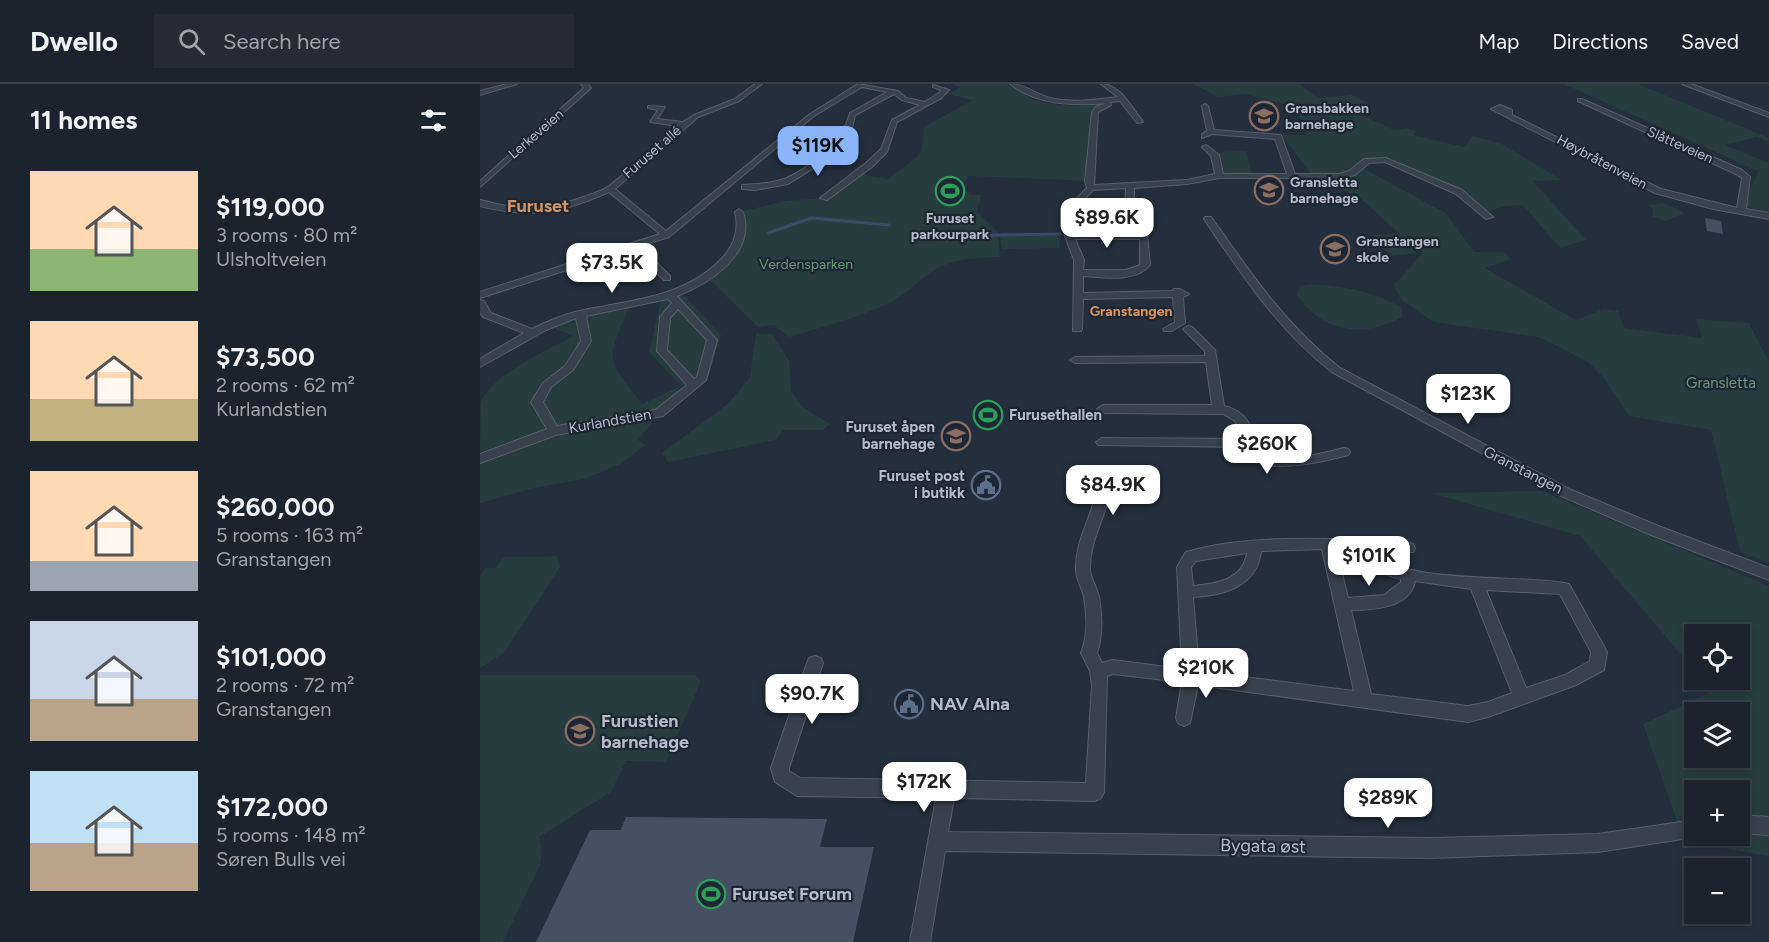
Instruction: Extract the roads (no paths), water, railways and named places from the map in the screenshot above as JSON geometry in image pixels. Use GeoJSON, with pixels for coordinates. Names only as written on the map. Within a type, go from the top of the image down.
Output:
{"type":"FeatureCollection","features":[{"type":"Feature","properties":{"kind":"street"},"geometry":{"type":"LineString","coordinates":[[480,93],[514,84]]}},
{"type":"Feature","properties":{"kind":"street","name":"Lerkeveien"},"geometry":{"type":"LineString","coordinates":[[480,185],[588,88],[584,84]]}},
{"type":"Feature","properties":{"kind":"street","name":"Furuset allé"},"geometry":{"type":"LineString","coordinates":[[666,235],[610,189],[696,116],[737,100],[759,84]]}},
{"type":"Feature","properties":{"kind":"street"},"geometry":{"type":"LineString","coordinates":[[1013,84],[1029,94],[1051,102],[1077,104],[1123,100]]}},
{"type":"Feature","properties":{"kind":"street"},"geometry":{"type":"LineString","coordinates":[[1104,84],[1123,100],[1139,122]]}},
{"type":"Feature","properties":{"kind":"street"},"geometry":{"type":"LineString","coordinates":[[1685,84],[1769,114]]}},
{"type":"Feature","properties":{"kind":"street"},"geometry":{"type":"LineString","coordinates":[[480,295],[666,235],[812,115],[862,85],[899,93],[904,99],[926,104]]}},
{"type":"Feature","properties":{"kind":"street"},"geometry":{"type":"LineString","coordinates":[[824,198],[880,155],[888,145],[889,129],[894,121],[946,90],[935,86]]}},
{"type":"Feature","properties":{"kind":"street"},"geometry":{"type":"LineString","coordinates":[[729,183],[737,188],[755,188],[785,182],[830,154],[833,141],[838,132],[849,126],[852,114],[892,92]]}},
{"type":"Feature","properties":{"kind":"street"},"geometry":{"type":"LineString","coordinates":[[1091,189],[1089,181],[1095,112],[1106,105],[1123,100]]}},
{"type":"Feature","properties":{"kind":"street","name":"Slåtteveien"},"geometry":{"type":"LineString","coordinates":[[1580,100],[1739,172],[1746,177],[1741,212]]}},
{"type":"Feature","properties":{"kind":"street"},"geometry":{"type":"LineString","coordinates":[[1746,106],[1758,104]]}},
{"type":"Feature","properties":{"kind":"street"},"geometry":{"type":"LineString","coordinates":[[1205,106],[1207,135],[1278,137],[1292,176]]}},
{"type":"Feature","properties":{"kind":"street"},"geometry":{"type":"LineString","coordinates":[[650,107],[663,108],[652,121],[685,124]]}},
{"type":"Feature","properties":{"kind":"street","name":"Høybråtenveien"},"geometry":{"type":"LineString","coordinates":[[1509,115],[1650,188],[1688,200],[1769,216]]}},
{"type":"Feature","properties":{"kind":"street"},"geometry":{"type":"LineString","coordinates":[[1206,147],[1215,156],[1220,176]]}},
{"type":"Feature","properties":{"kind":"street"},"geometry":{"type":"LineString","coordinates":[[1077,329],[1079,260],[1069,236],[1073,206],[1091,189],[1183,183],[1220,176],[1339,177],[1352,173],[1367,161],[1386,160],[1459,192],[1489,217]]}},
{"type":"Feature","properties":{"kind":"street"},"geometry":{"type":"LineString","coordinates":[[745,188],[755,181],[746,170]]}},
{"type":"Feature","properties":{"kind":"street"},"geometry":{"type":"LineString","coordinates":[[1071,217],[1127,216],[1130,213],[1130,188]]}},
{"type":"Feature","properties":{"kind":"street"},"geometry":{"type":"LineString","coordinates":[[480,203],[520,212],[547,212],[567,208],[610,189]]}},
{"type":"Feature","properties":{"kind":"street"},"geometry":{"type":"LineString","coordinates":[[693,385],[662,351],[665,317],[675,300],[725,263],[740,240],[739,212]]}},
{"type":"Feature","properties":{"kind":"street","name":"Granstangen"},"geometry":{"type":"LineString","coordinates":[[1208,219],[1283,323],[1308,349],[1336,370],[1564,492],[1648,528],[1769,574]]}},
{"type":"Feature","properties":{"kind":"street"},"geometry":{"type":"LineString","coordinates":[[1069,236],[1144,236],[1145,265],[1142,270],[1129,273],[1080,273]]}},
{"type":"Feature","properties":{"kind":"street"},"geometry":{"type":"LineString","coordinates":[[634,246],[667,278]]}},
{"type":"Feature","properties":{"kind":"street"},"geometry":{"type":"LineString","coordinates":[[1078,296],[1104,292],[1180,293],[1184,312],[1180,323],[1168,329]]}},
{"type":"Feature","properties":{"kind":"street"},"geometry":{"type":"LineString","coordinates":[[480,364],[550,324],[581,315],[675,300]]}},
{"type":"Feature","properties":{"kind":"street","name":"Kurlandstien"},"geometry":{"type":"LineString","coordinates":[[480,459],[554,430],[659,413],[702,378],[712,340],[675,300]]}},
{"type":"Feature","properties":{"kind":"street"},"geometry":{"type":"LineString","coordinates":[[480,303],[487,315],[534,333]]}},
{"type":"Feature","properties":{"kind":"street","name":"Kurlandstien"},"geometry":{"type":"LineString","coordinates":[[554,430],[537,402],[547,385],[569,368],[586,341],[581,315]]}},
{"type":"Feature","properties":{"kind":"street"},"geometry":{"type":"LineString","coordinates":[[1188,329],[1210,350],[1218,409]]}},
{"type":"Feature","properties":{"kind":"street"},"geometry":{"type":"LineString","coordinates":[[1075,360],[1210,359]]}},
{"type":"Feature","properties":{"kind":"street"},"geometry":{"type":"LineString","coordinates":[[1103,409],[1218,409],[1234,414],[1247,426],[1252,453],[1261,459],[1301,460],[1344,452]]}},
{"type":"Feature","properties":{"kind":"street"},"geometry":{"type":"LineString","coordinates":[[1102,442],[1250,443]]}},
{"type":"Feature","properties":{"kind":"street"},"geometry":{"type":"LineString","coordinates":[[815,663],[781,764],[781,777],[797,787],[1095,792],[1098,671],[1089,653],[1095,640],[1091,596],[1083,572],[1084,555],[1091,524],[1102,497]]}},
{"type":"Feature","properties":{"kind":"street"},"geometry":{"type":"LineString","coordinates":[[1328,544],[1364,699]]}},
{"type":"Feature","properties":{"kind":"street"},"geometry":{"type":"LineString","coordinates":[[1184,718],[1191,676],[1184,567],[1191,556],[1255,546],[1328,544],[1408,548]]}},
{"type":"Feature","properties":{"kind":"street"},"geometry":{"type":"LineString","coordinates":[[1098,671],[1113,667],[1191,676],[1468,714],[1492,710],[1521,696],[1563,683],[1598,665],[1599,652],[1564,588],[1476,584],[1408,575],[1387,570],[1374,556],[1372,545]]}},
{"type":"Feature","properties":{"kind":"street"},"geometry":{"type":"LineString","coordinates":[[1186,592],[1216,589],[1238,580],[1248,573],[1253,564],[1255,546]]}},
{"type":"Feature","properties":{"kind":"street"},"geometry":{"type":"LineString","coordinates":[[1342,604],[1374,603],[1394,598],[1408,584],[1408,575]]}},
{"type":"Feature","properties":{"kind":"street"},"geometry":{"type":"LineString","coordinates":[[1476,584],[1521,696]]}},
{"type":"Feature","properties":{"kind":"street"},"geometry":{"type":"LineString","coordinates":[[920,942],[946,791]]}},
{"type":"Feature","properties":{"kind":"street"},"geometry":{"type":"LineString","coordinates":[[1750,825],[1769,826]]}},
{"type":"Feature","properties":{"kind":"street","name":"Bygata øst"},"geometry":{"type":"LineString","coordinates":[[937,841],[1431,848],[1598,843],[1684,831]]}},
{"type":"Feature","properties":{"kind":"waterway"},"geometry":{"type":"LineString","coordinates":[[768,233],[811,218],[889,225]]}},
{"type":"Feature","properties":{"kind":"waterway"},"geometry":{"type":"LineString","coordinates":[[915,232],[941,236],[1060,234]]}},
{"type":"Feature","properties":{"kind":"place","name":"Gransbakken barnehage"},"geometry":{"type":"Point","coordinates":[1264,116]}},
{"type":"Feature","properties":{"kind":"place","name":"Gransletta barnehage"},"geometry":{"type":"Point","coordinates":[1269,190]}},
{"type":"Feature","properties":{"kind":"place","name":"Furuset parkourpark"},"geometry":{"type":"Point","coordinates":[950,191]}},
{"type":"Feature","properties":{"kind":"place","name":"Granstangen skole"},"geometry":{"type":"Point","coordinates":[1335,249]}},
{"type":"Feature","properties":{"kind":"place","name":"Furusethallen"},"geometry":{"type":"Point","coordinates":[988,415]}},
{"type":"Feature","properties":{"kind":"place","name":"Furuset åpen barnehage"},"geometry":{"type":"Point","coordinates":[956,436]}},
{"type":"Feature","properties":{"kind":"place","name":"Furuset post i butikk"},"geometry":{"type":"Point","coordinates":[986,485]}},
{"type":"Feature","properties":{"kind":"place","name":"NAV Alna"},"geometry":{"type":"Point","coordinates":[909,704]}},
{"type":"Feature","properties":{"kind":"place","name":"Furustien barnehage"},"geometry":{"type":"Point","coordinates":[580,731]}},
{"type":"Feature","properties":{"kind":"place","name":"Furuset Forum"},"geometry":{"type":"Point","coordinates":[711,894]}},
{"type":"Feature","properties":{"kind":"district","name":"Furuset"},"geometry":{"type":"Point","coordinates":[538,206]}},
{"type":"Feature","properties":{"kind":"district","name":"Granstangen"},"geometry":{"type":"Point","coordinates":[1131,311]}},
{"type":"Feature","properties":{"kind":"park label","name":"Verdensparken"},"geometry":{"type":"Point","coordinates":[806,264]}},
{"type":"Feature","properties":{"kind":"park label","name":"Gransletta"},"geometry":{"type":"Point","coordinates":[1721,383]}}]}
